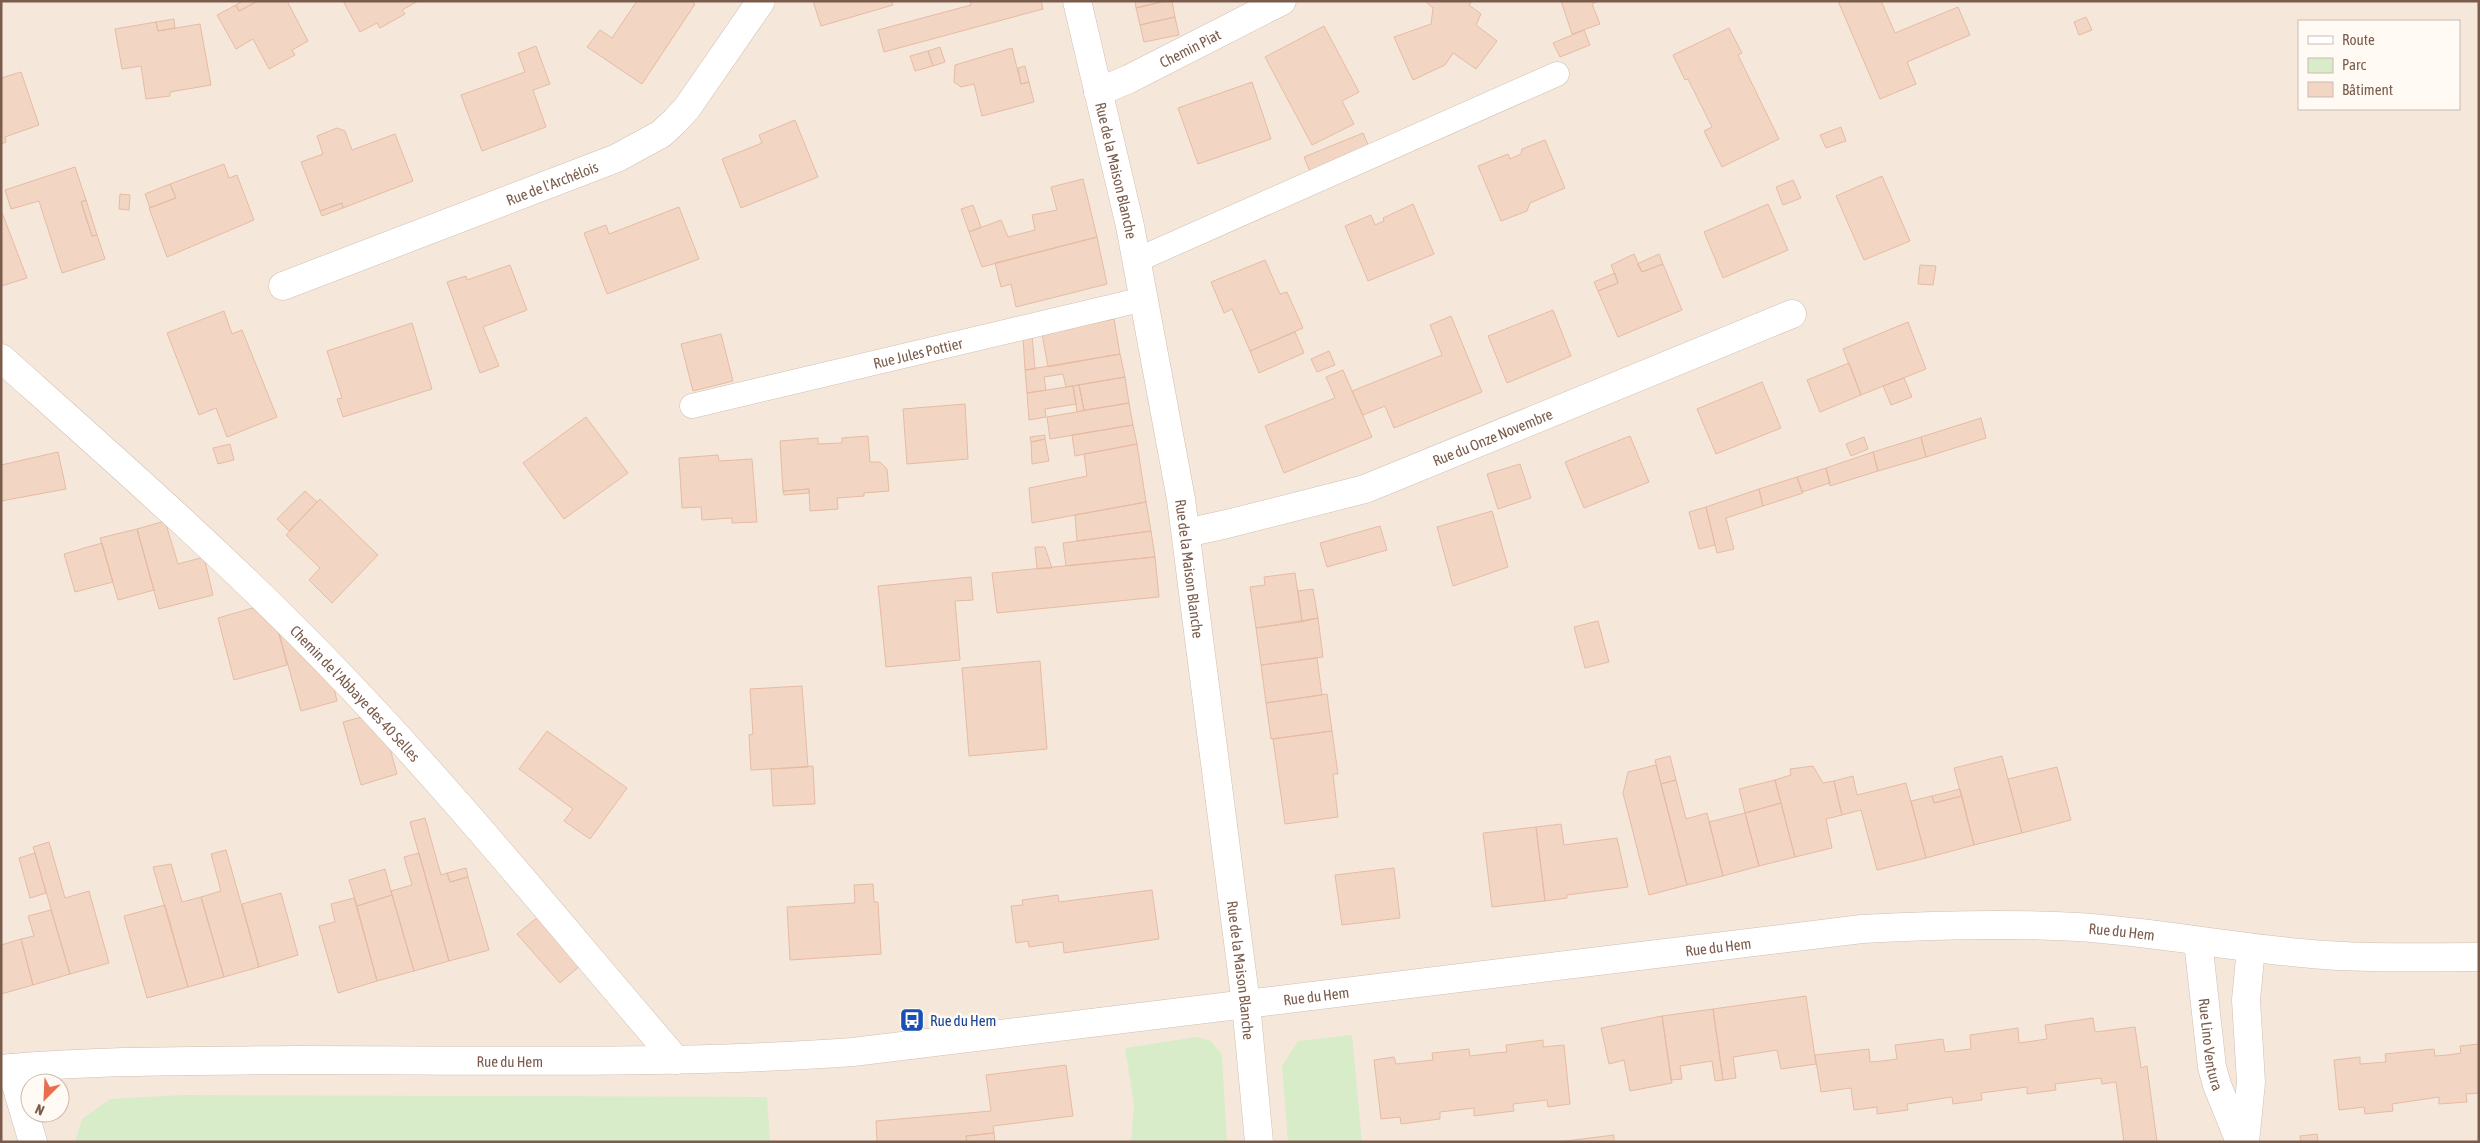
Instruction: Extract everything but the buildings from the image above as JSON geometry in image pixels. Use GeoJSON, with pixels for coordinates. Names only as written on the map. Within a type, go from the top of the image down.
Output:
{"type":"FeatureCollection","features":[{"type":"Feature","properties":{"kind":"street","name":"Rue de l'Archélois"},"geometry":{"type":"LineString","coordinates":[[283,286],[617,158],[642,146],[661,134],[687,108],[761,1]]}},
{"type":"Feature","properties":{"kind":"street","name":"Rue de la Maison Blanche"},"geometry":{"type":"LineString","coordinates":[[1077,1],[1144,298],[1186,532],[1246,1004],[1259,1142]]}},
{"type":"Feature","properties":{"kind":"street","name":"Chemin Piat"},"geometry":{"type":"LineString","coordinates":[[1098,92],[1129,79],[1282,1]]}},
{"type":"Feature","properties":{"kind":"street","name":"Rue du Onze Novembre"},"geometry":{"type":"LineString","coordinates":[[1186,532],[1227,524],[1365,489],[1792,314]]}},
{"type":"Feature","properties":{"kind":"street","name":"Chemin de l'Abbaye des 40 Selles"},"geometry":{"type":"LineString","coordinates":[[1,358],[204,541],[334,668],[440,785],[676,1060]]}},
{"type":"Feature","properties":{"kind":"street","name":"Rue du Hem"},"geometry":{"type":"LineString","coordinates":[[6,1069],[227,1060],[676,1060],[783,1057],[853,1052],[1862,929],[1957,925],[2079,927],[2251,948],[2349,957],[2479,956]]}},
{"type":"Feature","properties":{"kind":"street","name":"Rue Lino Ventura"},"geometry":{"type":"LineString","coordinates":[[2198,941],[2212,1067],[2220,1093],[2240,1142]]}},
{"type":"Feature","properties":{"kind":"street"},"geometry":{"type":"LineString","coordinates":[[2245,1142],[2251,1082],[2246,1000],[2251,948]]}},
{"type":"Feature","properties":{"kind":"street"},"geometry":{"type":"LineString","coordinates":[[6,1069],[33,1142]]}},
{"type":"Feature","properties":{"kind":"lane"},"geometry":{"type":"LineString","coordinates":[[1136,260],[1557,74]]}},
{"type":"Feature","properties":{"kind":"lane","name":"Rue Jules Pottier"},"geometry":{"type":"LineString","coordinates":[[692,406],[1144,298]]}},
{"type":"Feature","properties":{"kind":"shaded area"},"geometry":{"type":"Polygon","coordinates":[[[1,1],[2479,1],[2479,1142],[1,1142],[1,1]]]}},
{"type":"Feature","properties":{"kind":"green space"},"geometry":{"type":"Polygon","coordinates":[[[1352,1035],[1362,1142],[1288,1142],[1282,1066],[1298,1041],[1352,1035]]]}},
{"type":"Feature","properties":{"kind":"green space"},"geometry":{"type":"Polygon","coordinates":[[[1197,1037],[1211,1041],[1222,1055],[1227,1142],[1131,1142],[1134,1105],[1125,1048],[1197,1037]]]}},
{"type":"Feature","properties":{"kind":"green space"},"geometry":{"type":"Polygon","coordinates":[[[181,1095],[767,1097],[770,1142],[75,1142],[82,1119],[110,1099],[181,1095]]]}},
{"type":"Feature","properties":{"kind":"place","name":"Rue du Hem"},"geometry":{"type":"Point","coordinates":[912,1020]}}]}
